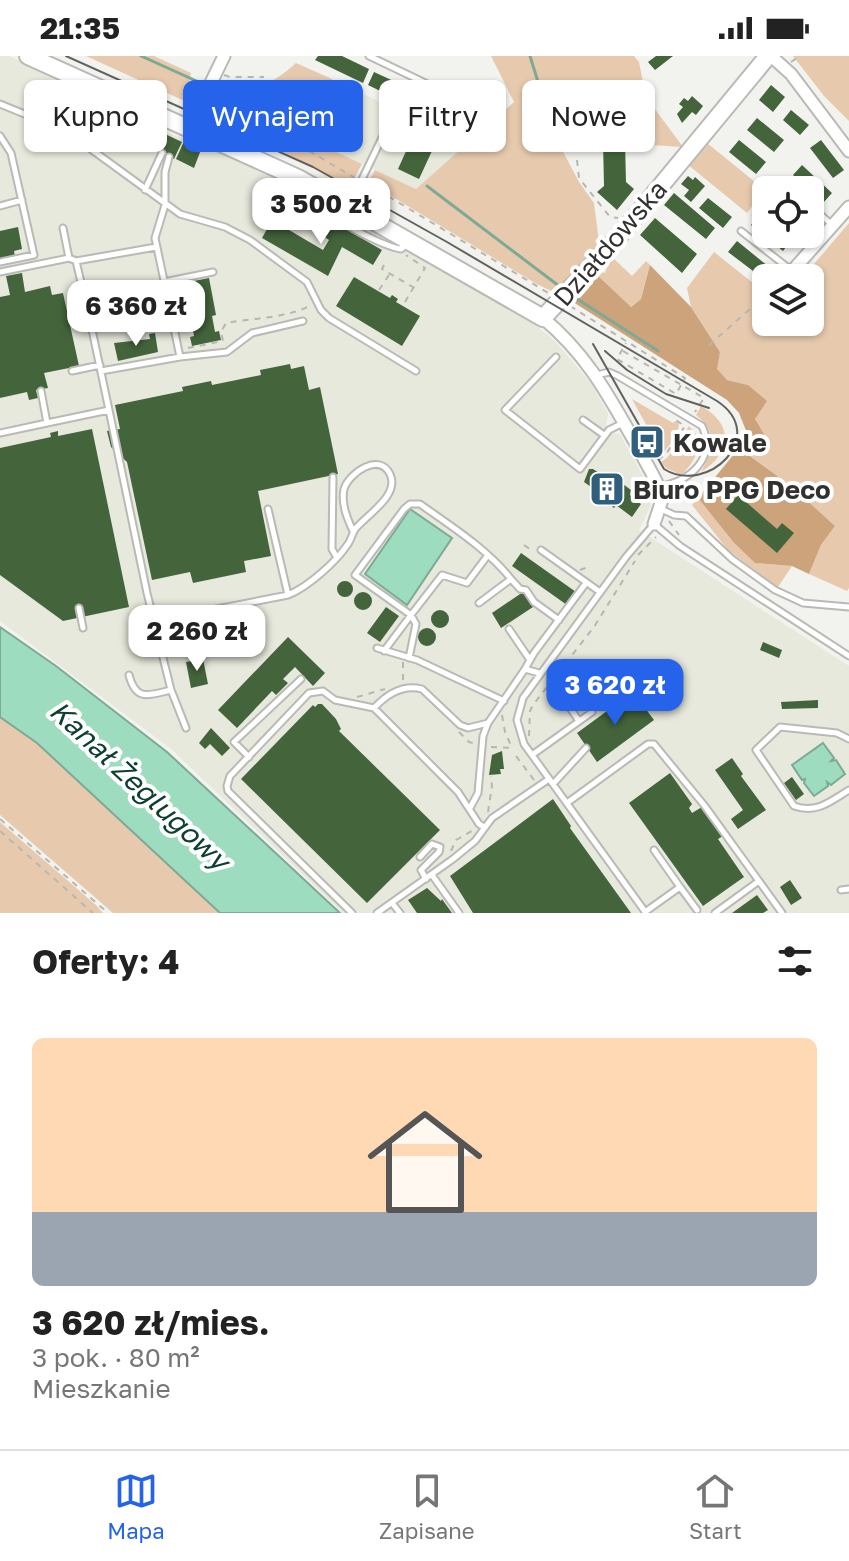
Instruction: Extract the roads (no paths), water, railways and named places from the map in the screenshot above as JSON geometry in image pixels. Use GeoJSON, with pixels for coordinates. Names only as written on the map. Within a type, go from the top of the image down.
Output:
{"type":"FeatureCollection","features":[{"type":"Feature","properties":{"kind":"street"},"geometry":{"type":"LineString","coordinates":[[28,56],[329,202],[349,205],[406,245],[543,318],[567,339],[597,375],[624,422],[663,497],[655,528]]}},
{"type":"Feature","properties":{"kind":"street"},"geometry":{"type":"LineString","coordinates":[[180,129],[199,107],[224,56]]}},
{"type":"Feature","properties":{"kind":"street"},"geometry":{"type":"LineString","coordinates":[[769,56],[791,74],[849,151]]}},
{"type":"Feature","properties":{"kind":"street","name":"Działdowska"},"geometry":{"type":"LineString","coordinates":[[543,318],[621,234],[769,56]]}},
{"type":"Feature","properties":{"kind":"street"},"geometry":{"type":"LineString","coordinates":[[798,264],[849,207]]}},
{"type":"Feature","properties":{"kind":"lane"},"geometry":{"type":"LineString","coordinates":[[369,56],[419,80]]}},
{"type":"Feature","properties":{"kind":"lane"},"geometry":{"type":"LineString","coordinates":[[0,104],[66,131],[89,145],[180,214],[225,227],[250,240],[307,282],[329,318],[416,371]]}},
{"type":"Feature","properties":{"kind":"lane"},"geometry":{"type":"LineString","coordinates":[[0,136],[11,153],[34,255],[0,262]]}},
{"type":"Feature","properties":{"kind":"lane"},"geometry":{"type":"LineString","coordinates":[[349,205],[379,144]]}},
{"type":"Feature","properties":{"kind":"lane"},"geometry":{"type":"LineString","coordinates":[[145,190],[162,154],[165,205],[156,230],[156,247],[180,357]]}},
{"type":"Feature","properties":{"kind":"lane"},"geometry":{"type":"LineString","coordinates":[[165,172],[169,157]]}},
{"type":"Feature","properties":{"kind":"lane"},"geometry":{"type":"LineString","coordinates":[[0,206],[22,200]]}},
{"type":"Feature","properties":{"kind":"lane"},"geometry":{"type":"LineString","coordinates":[[329,202],[342,222],[391,247],[406,245]]}},
{"type":"Feature","properties":{"kind":"lane"},"geometry":{"type":"LineString","coordinates":[[824,218],[833,226]]}},
{"type":"Feature","properties":{"kind":"lane"},"geometry":{"type":"LineString","coordinates":[[63,228],[69,258]]}},
{"type":"Feature","properties":{"kind":"lane"},"geometry":{"type":"LineString","coordinates":[[741,231],[778,264]]}},
{"type":"Feature","properties":{"kind":"lane"},"geometry":{"type":"LineString","coordinates":[[0,272],[69,258],[76,261],[156,247]]}},
{"type":"Feature","properties":{"kind":"lane"},"geometry":{"type":"LineString","coordinates":[[76,261],[155,628],[171,690],[186,728]]}},
{"type":"Feature","properties":{"kind":"lane"},"geometry":{"type":"LineString","coordinates":[[164,282],[213,272]]}},
{"type":"Feature","properties":{"kind":"lane"},"geometry":{"type":"LineString","coordinates":[[91,325],[170,309]]}},
{"type":"Feature","properties":{"kind":"lane"},"geometry":{"type":"LineString","coordinates":[[72,371],[227,352],[252,333],[303,321]]}},
{"type":"Feature","properties":{"kind":"lane"},"geometry":{"type":"LineString","coordinates":[[556,357],[505,410],[580,469],[604,435],[624,422]]}},
{"type":"Feature","properties":{"kind":"lane"},"geometry":{"type":"LineString","coordinates":[[597,375],[609,372],[618,376],[702,426],[706,448],[692,474],[682,482],[658,486]]}},
{"type":"Feature","properties":{"kind":"lane"},"geometry":{"type":"LineString","coordinates":[[41,391],[47,423]]}},
{"type":"Feature","properties":{"kind":"lane"},"geometry":{"type":"LineString","coordinates":[[0,433],[109,410]]}},
{"type":"Feature","properties":{"kind":"lane"},"geometry":{"type":"LineString","coordinates":[[583,420],[604,435]]}},
{"type":"Feature","properties":{"kind":"lane"},"geometry":{"type":"LineString","coordinates":[[155,628],[188,620],[196,613],[288,595],[313,581],[348,544],[353,531],[389,494],[391,477],[384,467],[377,464],[363,468],[345,486],[343,502],[353,531]]}},
{"type":"Feature","properties":{"kind":"lane"},"geometry":{"type":"LineString","coordinates":[[333,477],[332,549],[336,556]]}},
{"type":"Feature","properties":{"kind":"lane"},"geometry":{"type":"LineString","coordinates":[[409,658],[416,624],[411,615],[355,575],[408,506],[420,504],[488,555],[520,589],[526,590],[534,602],[559,620]]}},
{"type":"Feature","properties":{"kind":"lane"},"geometry":{"type":"LineString","coordinates":[[268,509],[288,595]]}},
{"type":"Feature","properties":{"kind":"lane"},"geometry":{"type":"LineString","coordinates":[[661,509],[686,516],[732,559],[775,590],[803,603],[849,607]]}},
{"type":"Feature","properties":{"kind":"lane"},"geometry":{"type":"LineString","coordinates":[[680,887],[646,912],[532,755],[517,726],[523,698],[539,673],[600,592],[655,528],[849,656]]}},
{"type":"Feature","properties":{"kind":"lane"},"geometry":{"type":"LineString","coordinates":[[541,550],[600,592]]}},
{"type":"Feature","properties":{"kind":"lane"},"geometry":{"type":"LineString","coordinates":[[384,651],[442,575],[467,583],[488,555]]}},
{"type":"Feature","properties":{"kind":"lane"},"geometry":{"type":"LineString","coordinates":[[479,603],[511,579]]}},
{"type":"Feature","properties":{"kind":"lane"},"geometry":{"type":"LineString","coordinates":[[470,808],[478,793],[482,739],[488,723],[586,583]]}},
{"type":"Feature","properties":{"kind":"lane"},"geometry":{"type":"LineString","coordinates":[[79,608],[83,628]]}},
{"type":"Feature","properties":{"kind":"lane"},"geometry":{"type":"LineString","coordinates":[[509,629],[530,660]]}},
{"type":"Feature","properties":{"kind":"lane"},"geometry":{"type":"LineString","coordinates":[[377,648],[409,658],[504,701]]}},
{"type":"Feature","properties":{"kind":"lane"},"geometry":{"type":"LineString","coordinates":[[525,669],[539,673]]}},
{"type":"Feature","properties":{"kind":"lane"},"geometry":{"type":"LineString","coordinates":[[129,675],[133,689],[138,693],[149,695],[171,690]]}},
{"type":"Feature","properties":{"kind":"lane"},"geometry":{"type":"LineString","coordinates":[[249,757],[234,742],[301,679]]}},
{"type":"Feature","properties":{"kind":"lane"},"geometry":{"type":"LineString","coordinates":[[374,708],[389,694],[415,687],[422,689],[460,725],[468,728],[488,723]]}},
{"type":"Feature","properties":{"kind":"lane"},"geometry":{"type":"LineString","coordinates":[[352,913],[228,791],[227,786],[230,776],[309,693],[316,691],[328,694],[335,700],[374,708],[458,792],[484,827]]}},
{"type":"Feature","properties":{"kind":"lane"},"geometry":{"type":"LineString","coordinates":[[532,755],[592,712],[580,697],[568,705],[579,721]]}},
{"type":"Feature","properties":{"kind":"lane"},"geometry":{"type":"LineString","coordinates":[[849,739],[837,733],[780,727],[756,750],[794,806],[810,809],[821,807],[849,790]]}},
{"type":"Feature","properties":{"kind":"lane"},"geometry":{"type":"LineString","coordinates":[[567,803],[648,744],[654,744],[704,805],[782,913]]}},
{"type":"Feature","properties":{"kind":"lane"},"geometry":{"type":"LineString","coordinates":[[377,913],[475,841],[484,827],[551,781],[586,748]]}},
{"type":"Feature","properties":{"kind":"lane"},"geometry":{"type":"LineString","coordinates":[[420,857],[432,844],[440,847],[439,852],[421,870],[459,913]]}},
{"type":"Feature","properties":{"kind":"lane"},"geometry":{"type":"LineString","coordinates":[[654,850],[697,910]]}},
{"type":"Feature","properties":{"kind":"lane"},"geometry":{"type":"LineString","coordinates":[[715,913],[759,881]]}},
{"type":"Feature","properties":{"kind":"lane"},"geometry":{"type":"LineString","coordinates":[[841,890],[849,889]]}},
{"type":"Feature","properties":{"kind":"lane"},"geometry":{"type":"LineString","coordinates":[[392,903],[400,913]]}},
{"type":"Feature","properties":{"kind":"water"},"geometry":{"type":"Polygon","coordinates":[[[410,509],[452,538],[407,605],[365,574],[410,509]]]}},
{"type":"Feature","properties":{"kind":"water","name":"Kanał Żeglugowy"},"geometry":{"type":"Polygon","coordinates":[[[0,627],[167,752],[340,913],[220,913],[37,743],[0,717],[0,627]]]}},
{"type":"Feature","properties":{"kind":"water"},"geometry":{"type":"Polygon","coordinates":[[[823,743],[834,758],[831,761],[836,760],[845,774],[831,785],[827,782],[828,786],[814,796],[804,783],[805,779],[802,780],[792,765],[823,743]]]}},
{"type":"Feature","properties":{"kind":"waterway"},"geometry":{"type":"LineString","coordinates":[[141,56],[194,80]]}},
{"type":"Feature","properties":{"kind":"waterway"},"geometry":{"type":"LineString","coordinates":[[530,56],[537,80]]}},
{"type":"Feature","properties":{"kind":"waterway"},"geometry":{"type":"LineString","coordinates":[[427,186],[563,289]]}},
{"type":"Feature","properties":{"kind":"waterway"},"geometry":{"type":"LineString","coordinates":[[574,297],[658,351]]}},
{"type":"Feature","properties":{"kind":"tram line"},"geometry":{"type":"LineString","coordinates":[[66,56],[313,167],[717,401],[732,415],[737,430],[735,445],[726,458],[714,469],[698,475],[681,475],[664,469],[593,344]]}},
{"type":"Feature","properties":{"kind":"tram line"},"geometry":{"type":"LineString","coordinates":[[605,351],[627,370],[666,394],[709,408]]}},
{"type":"Feature","properties":{"kind":"place","name":"Kowale"},"geometry":{"type":"Point","coordinates":[647,442]}},
{"type":"Feature","properties":{"kind":"place","name":"Biuro PPG Deco"},"geometry":{"type":"Point","coordinates":[607,489]}}]}
